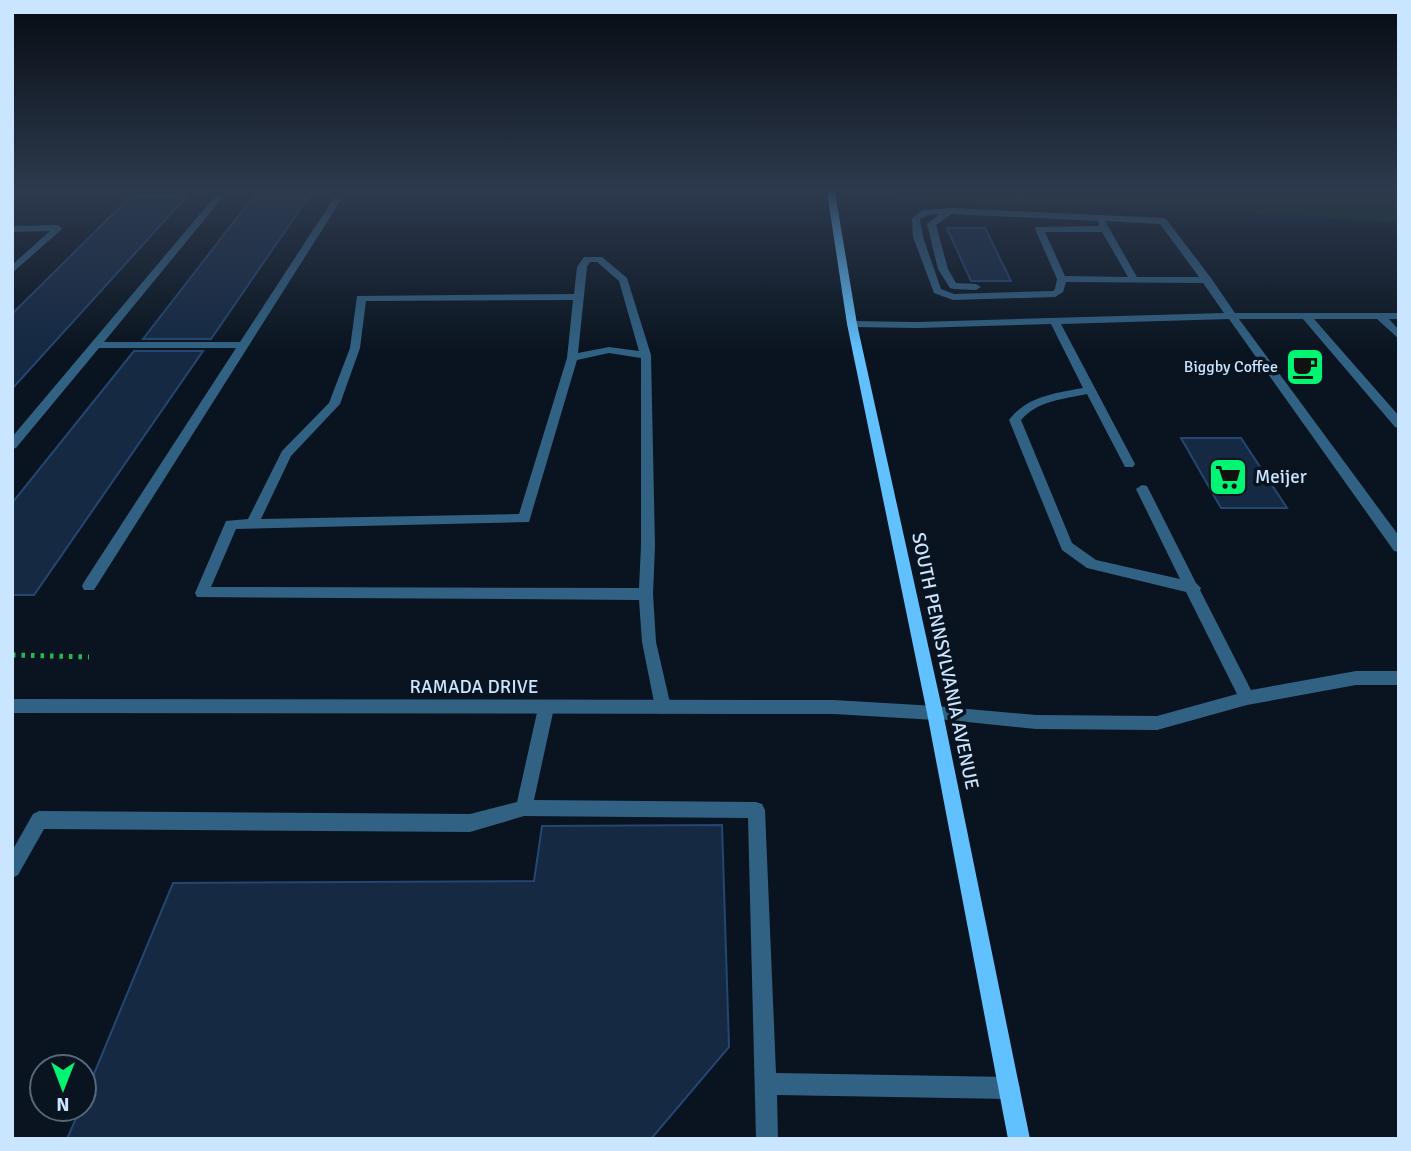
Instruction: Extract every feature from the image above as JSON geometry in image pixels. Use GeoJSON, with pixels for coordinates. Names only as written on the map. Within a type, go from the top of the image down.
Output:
{"type":"FeatureCollection","features":[{"type":"Feature","properties":{"kind":"main road","name":"SOUTH PENNSYLVANIA AVENUE"},"geometry":{"type":"LineString","coordinates":[[840,246],[852,324],[935,713],[1020,1139]]}},
{"type":"Feature","properties":{"kind":"street"},"geometry":{"type":"LineString","coordinates":[[12,270],[39,246]]}},
{"type":"Feature","properties":{"kind":"street"},"geometry":{"type":"LineString","coordinates":[[12,444],[178,246]]}},
{"type":"Feature","properties":{"kind":"street"},"geometry":{"type":"LineString","coordinates":[[89,586],[308,246]]}},
{"type":"Feature","properties":{"kind":"street"},"geometry":{"type":"LineString","coordinates":[[921,246],[937,291],[953,297],[1045,296],[1060,290],[1062,279],[1047,246]]}},
{"type":"Feature","properties":{"kind":"street"},"geometry":{"type":"LineString","coordinates":[[937,246],[943,269],[953,286],[1027,289],[1045,296]]}},
{"type":"Feature","properties":{"kind":"street"},"geometry":{"type":"LineString","coordinates":[[1115,246],[1134,279]]}},
{"type":"Feature","properties":{"kind":"street"},"geometry":{"type":"LineString","coordinates":[[1182,246],[1399,547]]}},
{"type":"Feature","properties":{"kind":"street"},"geometry":{"type":"LineString","coordinates":[[646,594],[202,593],[231,524],[524,519],[572,358],[582,267],[587,259],[599,259],[624,280],[646,355],[646,594],[649,642],[663,707]]}},
{"type":"Feature","properties":{"kind":"street"},"geometry":{"type":"LineString","coordinates":[[1062,279],[1208,280]]}},
{"type":"Feature","properties":{"kind":"street"},"geometry":{"type":"LineString","coordinates":[[252,524],[286,454],[334,404],[355,348],[361,298],[579,297]]}},
{"type":"Feature","properties":{"kind":"street"},"geometry":{"type":"LineString","coordinates":[[852,324],[918,325],[1231,316],[1399,316]]}},
{"type":"Feature","properties":{"kind":"street"},"geometry":{"type":"LineString","coordinates":[[1307,316],[1399,424]]}},
{"type":"Feature","properties":{"kind":"street"},"geometry":{"type":"LineString","coordinates":[[1380,316],[1399,336]]}},
{"type":"Feature","properties":{"kind":"street"},"geometry":{"type":"LineString","coordinates":[[1054,321],[1129,464]]}},
{"type":"Feature","properties":{"kind":"street"},"geometry":{"type":"LineString","coordinates":[[95,345],[244,345]]}},
{"type":"Feature","properties":{"kind":"street"},"geometry":{"type":"LineString","coordinates":[[572,358],[609,350],[646,355]]}},
{"type":"Feature","properties":{"kind":"street"},"geometry":{"type":"LineString","coordinates":[[1090,390],[1043,400],[1023,408],[1015,420],[1067,545],[1092,564],[1194,588]]}},
{"type":"Feature","properties":{"kind":"street"},"geometry":{"type":"LineString","coordinates":[[1142,489],[1247,698]]}},
{"type":"Feature","properties":{"kind":"street","name":"RAMADA DRIVE"},"geometry":{"type":"LineString","coordinates":[[12,706],[834,707],[1036,722],[1157,723],[1247,698],[1356,677],[1399,678]]}},
{"type":"Feature","properties":{"kind":"street"},"geometry":{"type":"LineString","coordinates":[[524,808],[546,708]]}},
{"type":"Feature","properties":{"kind":"street"},"geometry":{"type":"LineString","coordinates":[[12,869],[38,820],[470,823],[524,808],[756,810],[767,1139]]}},
{"type":"Feature","properties":{"kind":"street"},"geometry":{"type":"LineString","coordinates":[[766,1084],[1009,1087]]}},
{"type":"Feature","properties":{"kind":"path"},"geometry":{"type":"LineString","coordinates":[[12,655],[89,657]]}},
{"type":"Feature","properties":{"kind":"building"},"geometry":{"type":"Polygon","coordinates":[[[81,246],[142,246],[12,389],[12,314],[81,246]]]}},
{"type":"Feature","properties":{"kind":"building"},"geometry":{"type":"Polygon","coordinates":[[[215,246],[275,246],[211,339],[143,339],[215,246]]]}},
{"type":"Feature","properties":{"kind":"building"},"geometry":{"type":"Polygon","coordinates":[[[955,246],[994,246],[1011,281],[971,281],[955,246]]]}},
{"type":"Feature","properties":{"kind":"building"},"geometry":{"type":"Polygon","coordinates":[[[134,351],[203,351],[34,595],[12,595],[12,503],[134,351]]]}},
{"type":"Feature","properties":{"kind":"building"},"geometry":{"type":"Polygon","coordinates":[[[1181,438],[1241,438],[1287,508],[1221,508],[1181,438]]]}},
{"type":"Feature","properties":{"kind":"building"},"geometry":{"type":"Polygon","coordinates":[[[722,825],[729,1047],[651,1139],[67,1139],[74,1123],[98,1123],[98,1064],[173,883],[534,881],[542,826],[722,825]]]}},
{"type":"Feature","properties":{"kind":"place","name":"Biggby Coffee"},"geometry":{"type":"Point","coordinates":[1305,367]}},
{"type":"Feature","properties":{"kind":"place","name":"Meijer"},"geometry":{"type":"Point","coordinates":[1228,477]}}]}
